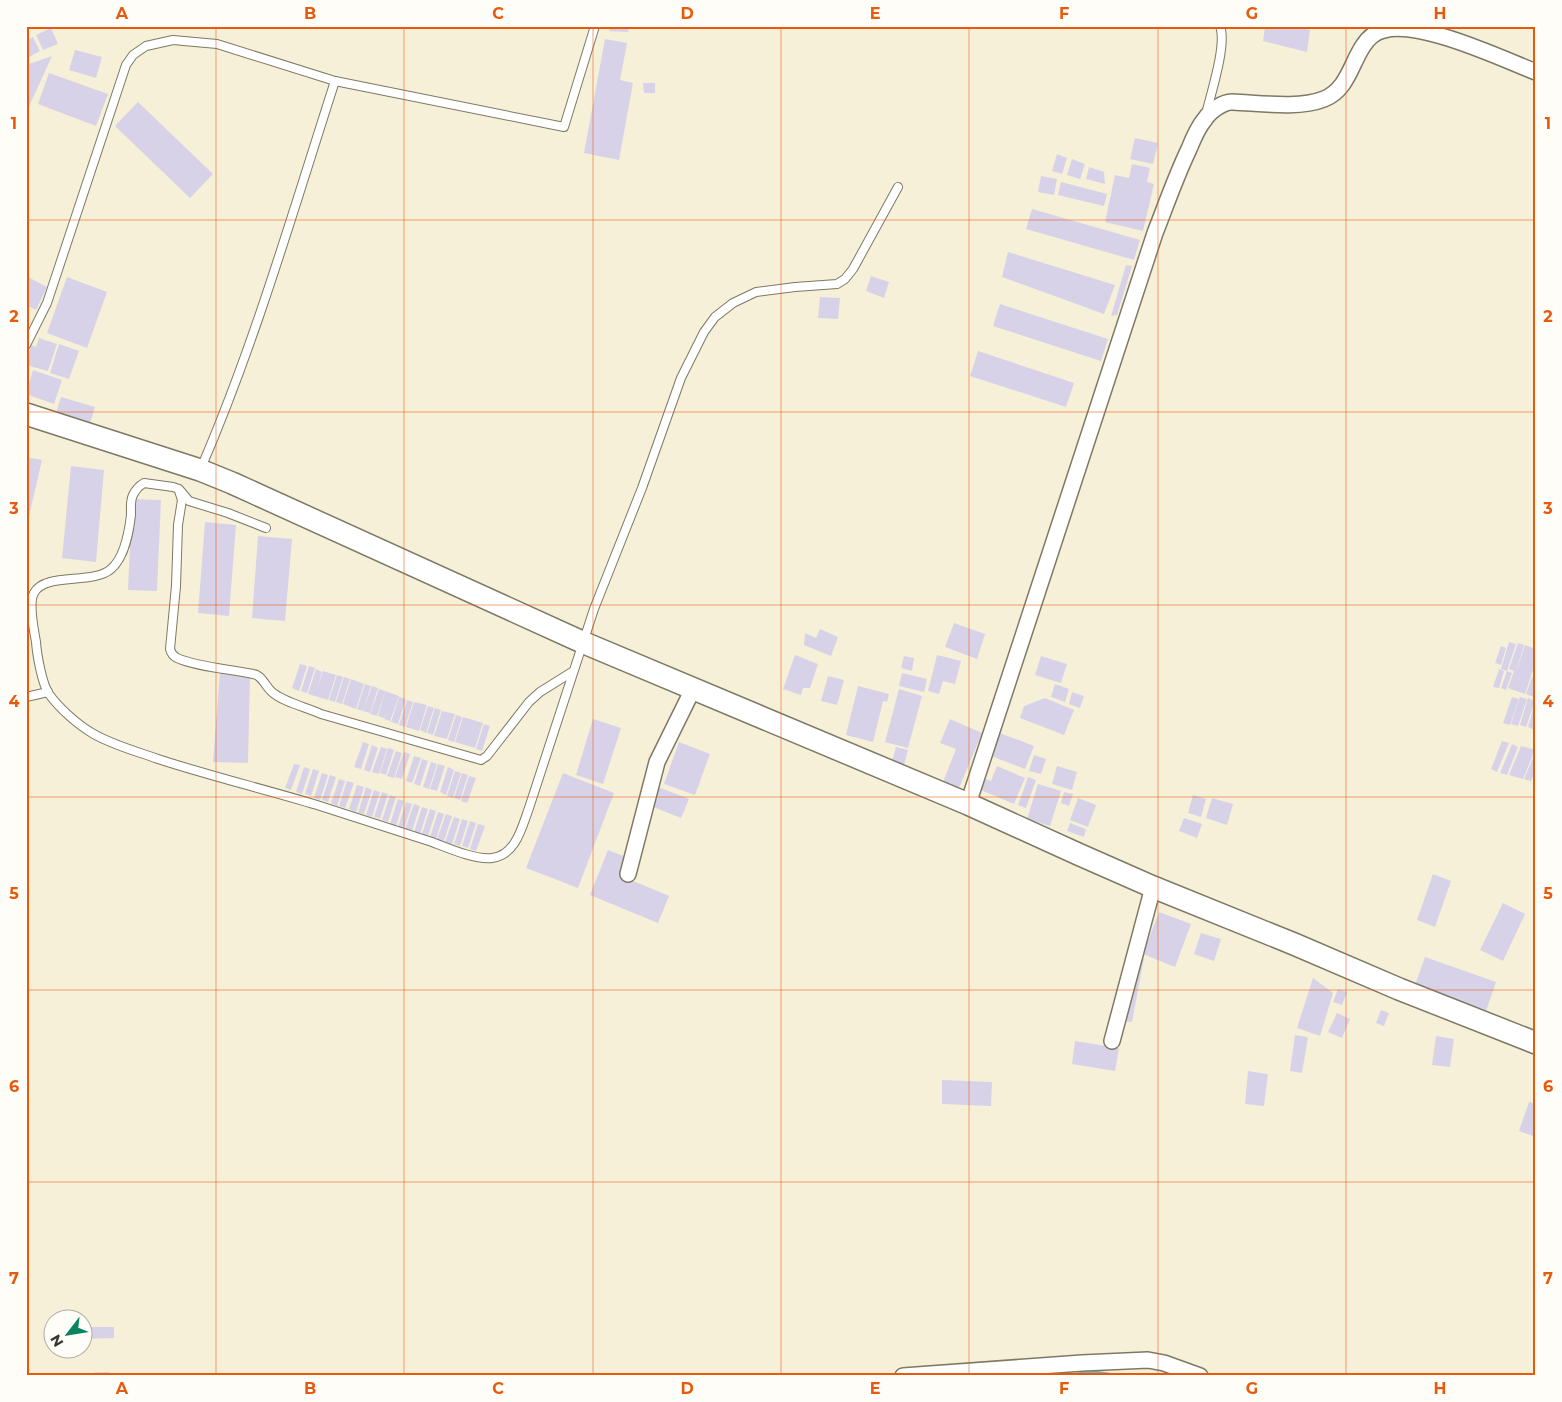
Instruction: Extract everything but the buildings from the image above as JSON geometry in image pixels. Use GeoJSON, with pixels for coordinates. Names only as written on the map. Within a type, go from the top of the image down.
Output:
{"type":"FeatureCollection","features":[{"type":"Feature","properties":{"kind":"street"},"geometry":{"type":"LineString","coordinates":[[968,804],[1155,233],[1183,161],[1205,118],[1218,107],[1230,101],[1298,104],[1320,101],[1336,91],[1346,78],[1368,39],[1375,33],[1385,30],[1406,30],[1443,37],[1466,44],[1536,72]]}},
{"type":"Feature","properties":{"kind":"street"},"geometry":{"type":"LineString","coordinates":[[26,414],[200,470],[582,642],[968,804],[1154,887],[1399,989],[1536,1043]]}},
{"type":"Feature","properties":{"kind":"street"},"geometry":{"type":"LineString","coordinates":[[628,874],[657,762],[693,689]]}},
{"type":"Feature","properties":{"kind":"street"},"geometry":{"type":"LineString","coordinates":[[1112,1041],[1154,887]]}},
{"type":"Feature","properties":{"kind":"street"},"geometry":{"type":"LineString","coordinates":[[903,1376],[1148,1360],[1164,1363],[1200,1376]]}},
{"type":"Feature","properties":{"kind":"lane"},"geometry":{"type":"LineString","coordinates":[[26,346],[47,304],[126,65],[133,55],[146,46],[173,40],[217,44],[335,81],[564,127],[595,26]]}},
{"type":"Feature","properties":{"kind":"lane"},"geometry":{"type":"LineString","coordinates":[[1205,118],[1222,46],[1220,26]]}},
{"type":"Feature","properties":{"kind":"lane"},"geometry":{"type":"LineString","coordinates":[[200,470],[246,356],[335,81]]}},
{"type":"Feature","properties":{"kind":"lane"},"geometry":{"type":"LineString","coordinates":[[266,528],[190,501],[178,489],[150,483],[144,483],[138,487],[132,499],[131,517],[122,550],[118,560],[111,569],[90,578],[47,583],[33,594],[32,607],[36,645],[48,692],[76,721],[91,733],[130,750],[199,773],[318,806],[462,852],[490,858],[504,854],[518,839],[582,642],[642,488],[681,378],[704,332],[715,317],[733,303],[756,292],[795,286],[837,284],[845,279],[853,269],[898,187]]}},
{"type":"Feature","properties":{"kind":"lane"},"geometry":{"type":"LineString","coordinates":[[178,489],[182,500],[178,525],[176,586],[170,649],[171,653],[177,658],[256,674],[272,692],[288,702],[301,705],[321,714],[481,760],[487,756],[528,702],[540,692],[572,672]]}},
{"type":"Feature","properties":{"kind":"lane"},"geometry":{"type":"LineString","coordinates":[[26,697],[48,692]]}},
{"type":"Feature","properties":{"kind":"waterway"},"geometry":{"type":"LineString","coordinates":[[1076,1370],[1116,1376]]}}]}
